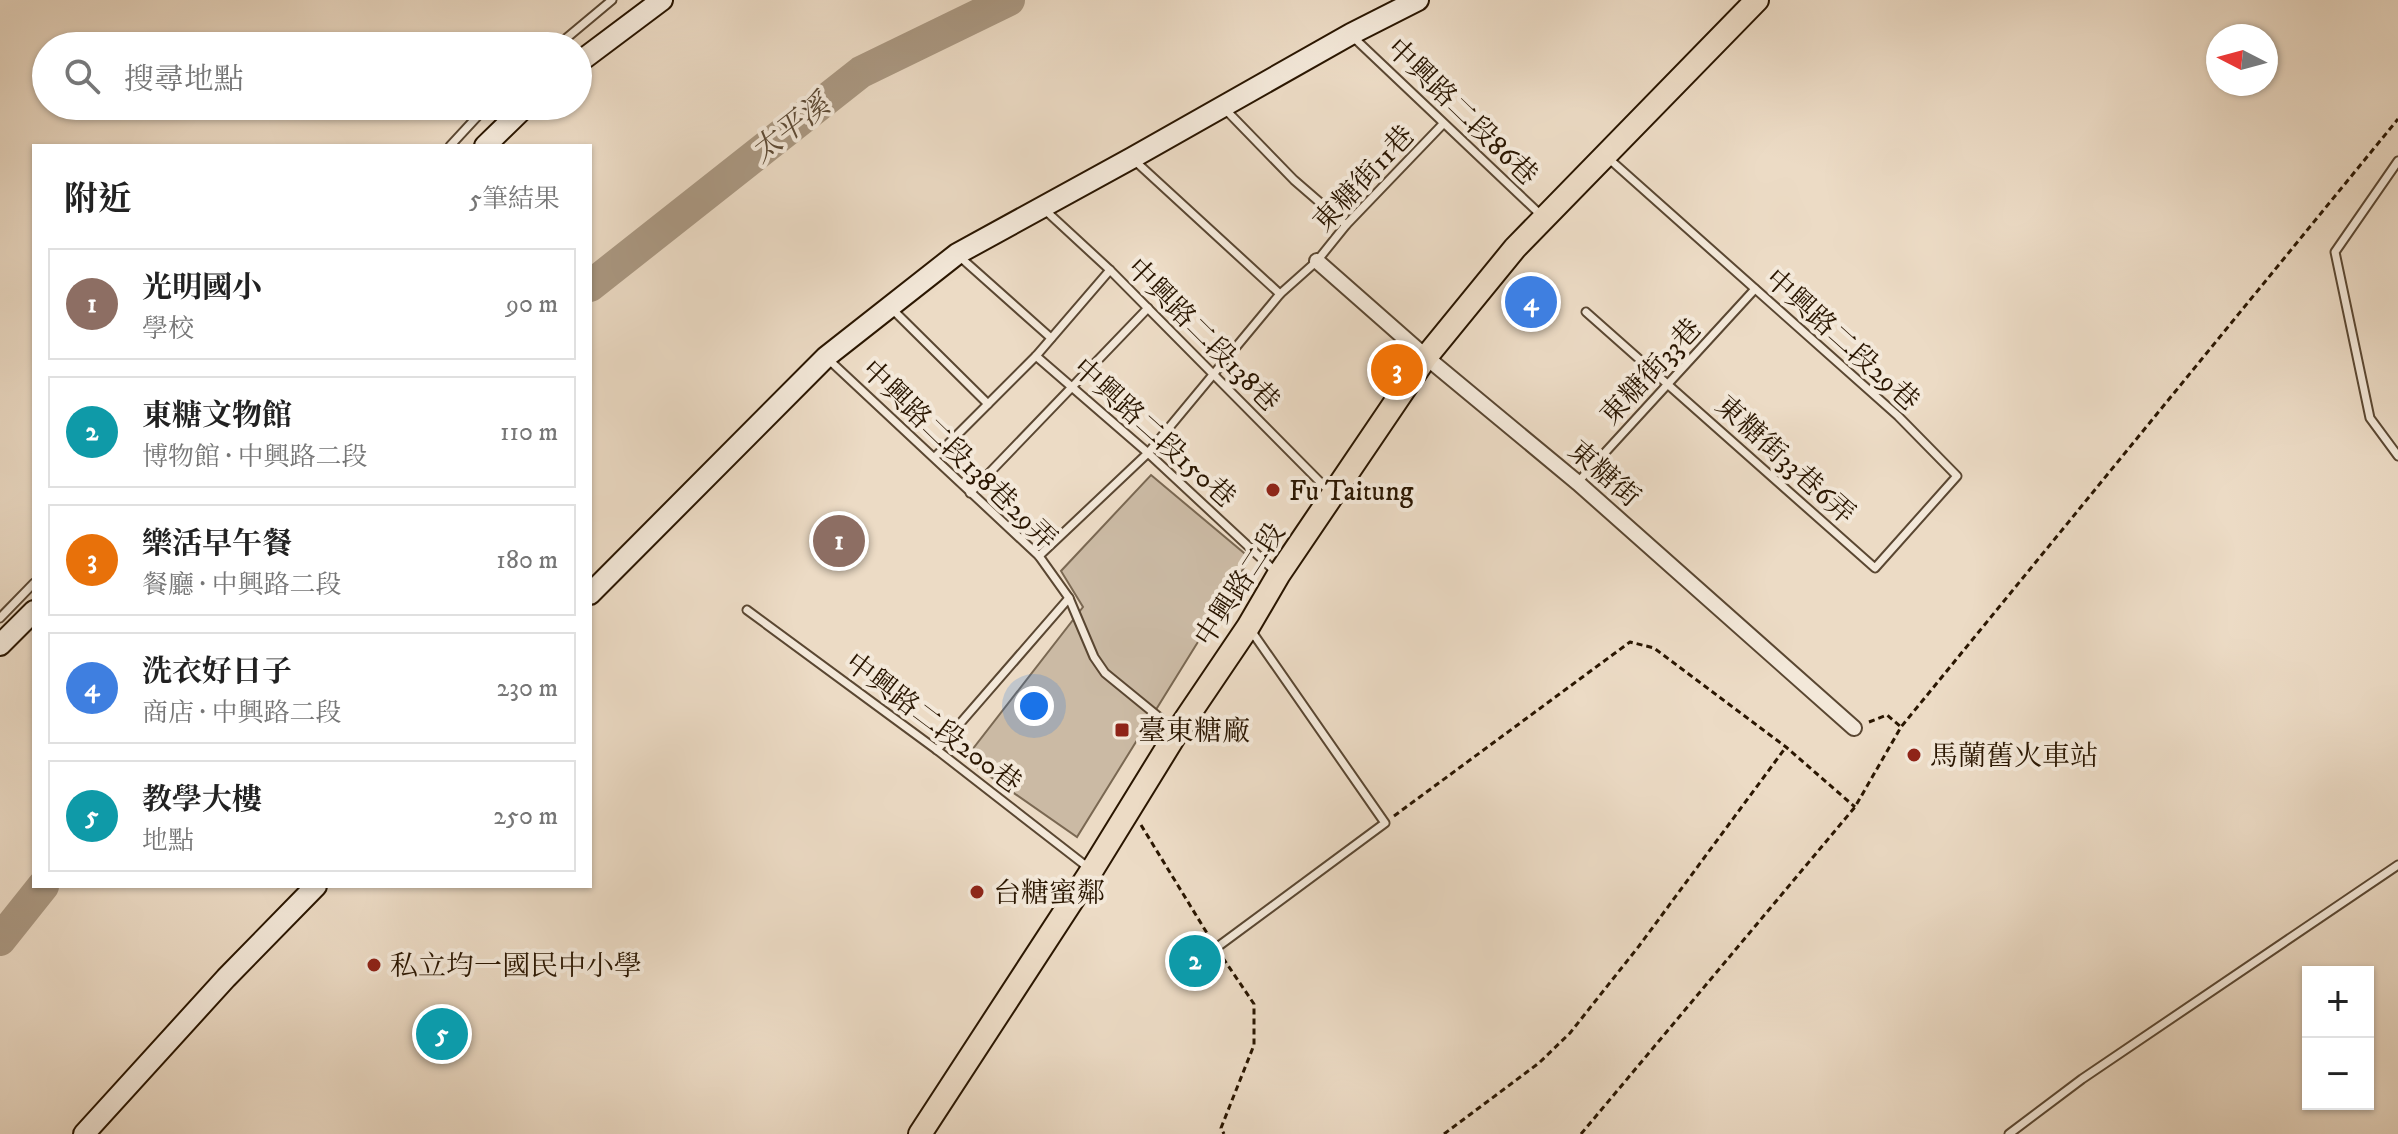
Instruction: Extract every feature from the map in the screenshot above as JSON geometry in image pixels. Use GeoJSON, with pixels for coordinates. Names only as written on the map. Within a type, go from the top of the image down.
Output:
{"type":"FeatureCollection","features":[{"type":"Feature","properties":{"kind":"main road","name":"中興路二段"},"geometry":{"type":"LineString","coordinates":[[920,1134],[1131,809],[1177,732],[1248,627],[1279,574],[1426,357],[1515,248],[1757,0]]}},
{"type":"Feature","properties":{"kind":"street"},"geometry":{"type":"LineString","coordinates":[[592,52],[662,0]]}},
{"type":"Feature","properties":{"kind":"street"},"geometry":{"type":"LineString","coordinates":[[592,592],[826,357],[957,254],[1351,34],[1418,0]]}},
{"type":"Feature","properties":{"kind":"street"},"geometry":{"type":"LineString","coordinates":[[487,144],[512,120]]}},
{"type":"Feature","properties":{"kind":"street","name":"東糖街"},"geometry":{"type":"LineString","coordinates":[[1317,261],[1426,357],[1578,483],[1854,728]]}},
{"type":"Feature","properties":{"kind":"street"},"geometry":{"type":"LineString","coordinates":[[0,645],[32,613]]}},
{"type":"Feature","properties":{"kind":"street"},"geometry":{"type":"LineString","coordinates":[[84,1134],[226,978],[314,888]]}},
{"type":"Feature","properties":{"kind":"lane"},"geometry":{"type":"LineString","coordinates":[[574,32],[612,0]]}},
{"type":"Feature","properties":{"kind":"lane","name":"中興路二段86巷"},"geometry":{"type":"LineString","coordinates":[[1351,34],[1545,219]]}},
{"type":"Feature","properties":{"kind":"lane"},"geometry":{"type":"LineString","coordinates":[[1222,107],[1294,180],[1346,225]]}},
{"type":"Feature","properties":{"kind":"lane"},"geometry":{"type":"LineString","coordinates":[[452,144],[474,120]]}},
{"type":"Feature","properties":{"kind":"lane","name":"東糖街11巷"},"geometry":{"type":"LineString","coordinates":[[1039,556],[1148,453],[1280,294],[1317,261],[1346,225],[1443,124]]}},
{"type":"Feature","properties":{"kind":"lane","name":"中興路二段29巷"},"geometry":{"type":"LineString","coordinates":[[1605,156],[1898,416],[1957,476],[1875,568]]}},
{"type":"Feature","properties":{"kind":"lane"},"geometry":{"type":"LineString","coordinates":[[1132,158],[1280,294]]}},
{"type":"Feature","properties":{"kind":"lane"},"geometry":{"type":"LineString","coordinates":[[2398,161],[2335,252],[2370,418],[2398,456]]}},
{"type":"Feature","properties":{"kind":"lane","name":"中興路二段138巷"},"geometry":{"type":"LineString","coordinates":[[1040,206],[1110,270],[1333,496]]}},
{"type":"Feature","properties":{"kind":"lane"},"geometry":{"type":"LineString","coordinates":[[957,254],[1051,338]]}},
{"type":"Feature","properties":{"kind":"lane"},"geometry":{"type":"LineString","coordinates":[[935,457],[1036,356],[1110,270]]}},
{"type":"Feature","properties":{"kind":"lane","name":"東糖街33巷"},"geometry":{"type":"LineString","coordinates":[[1578,483],[1755,289]]}},
{"type":"Feature","properties":{"kind":"lane"},"geometry":{"type":"LineString","coordinates":[[889,306],[988,404]]}},
{"type":"Feature","properties":{"kind":"lane"},"geometry":{"type":"LineString","coordinates":[[970,493],[1148,308]]}},
{"type":"Feature","properties":{"kind":"lane","name":"東糖街33巷6弄"},"geometry":{"type":"LineString","coordinates":[[1586,312],[1875,568]]}},
{"type":"Feature","properties":{"kind":"lane","name":"中興路二段150巷"},"geometry":{"type":"LineString","coordinates":[[1036,356],[1148,453],[1279,574]]}},
{"type":"Feature","properties":{"kind":"lane","name":"中興路二段138巷29弄"},"geometry":{"type":"LineString","coordinates":[[826,357],[1039,556],[1069,598],[1094,657],[1105,673],[1177,732]]}},
{"type":"Feature","properties":{"kind":"lane"},"geometry":{"type":"LineString","coordinates":[[0,618],[32,585]]}},
{"type":"Feature","properties":{"kind":"lane"},"geometry":{"type":"LineString","coordinates":[[937,750],[1069,598]]}},
{"type":"Feature","properties":{"kind":"lane","name":"中興路二段200巷"},"geometry":{"type":"LineString","coordinates":[[747,610],[937,750],[1092,870]]}},
{"type":"Feature","properties":{"kind":"lane"},"geometry":{"type":"LineString","coordinates":[[1216,948],[1385,823],[1248,627]]}},
{"type":"Feature","properties":{"kind":"lane"},"geometry":{"type":"LineString","coordinates":[[2009,1134],[2082,1079],[2398,865]]}},
{"type":"Feature","properties":{"kind":"path"},"geometry":{"type":"LineString","coordinates":[[1581,1134],[1855,807],[1901,727],[2398,119]]}},
{"type":"Feature","properties":{"kind":"path"},"geometry":{"type":"LineString","coordinates":[[1385,823],[1630,642],[1654,648],[1786,747],[1855,807]]}},
{"type":"Feature","properties":{"kind":"path"},"geometry":{"type":"LineString","coordinates":[[1854,728],[1887,715],[1901,727]]}},
{"type":"Feature","properties":{"kind":"path"},"geometry":{"type":"LineString","coordinates":[[1444,1134],[1539,1063],[1570,1033],[1639,946],[1786,747]]}},
{"type":"Feature","properties":{"kind":"path"},"geometry":{"type":"LineString","coordinates":[[1131,809],[1254,1004],[1254,1045],[1221,1128],[1224,1134]]}},
{"type":"Feature","properties":{"kind":"shaded area"},"geometry":{"type":"Polygon","coordinates":[[[1151,475],[1250,558],[1077,837],[965,759],[1083,607],[1061,571],[1151,475]]]}},
{"type":"Feature","properties":{"kind":"waterway","name":"太平溪"},"geometry":{"type":"LineString","coordinates":[[592,284],[861,72],[1009,0]]}},
{"type":"Feature","properties":{"kind":"waterway","name":"太平溪"},"geometry":{"type":"LineString","coordinates":[[0,940],[41,888]]}},
{"type":"Feature","properties":{"kind":"place","name":"洗衣好日子"},"geometry":{"type":"Point","coordinates":[1531,302]}},
{"type":"Feature","properties":{"kind":"place","name":"樂活早午餐"},"geometry":{"type":"Point","coordinates":[1397,370]}},
{"type":"Feature","properties":{"kind":"place","name":"Fu Taitung"},"geometry":{"type":"Point","coordinates":[1273,490]}},
{"type":"Feature","properties":{"kind":"place","name":"光明國小"},"geometry":{"type":"Point","coordinates":[839,541]}},
{"type":"Feature","properties":{"kind":"place","name":"臺東糖廠"},"geometry":{"type":"Point","coordinates":[1122,730]}},
{"type":"Feature","properties":{"kind":"place","name":"馬蘭舊火車站"},"geometry":{"type":"Point","coordinates":[1914,755]}},
{"type":"Feature","properties":{"kind":"place","name":"台糖蜜鄰"},"geometry":{"type":"Point","coordinates":[977,892]}},
{"type":"Feature","properties":{"kind":"place","name":"東糖文物館"},"geometry":{"type":"Point","coordinates":[1195,961]}},
{"type":"Feature","properties":{"kind":"place","name":"私立均一國民中小學"},"geometry":{"type":"Point","coordinates":[374,965]}},
{"type":"Feature","properties":{"kind":"place","name":"教學大樓"},"geometry":{"type":"Point","coordinates":[442,1034]}}]}
